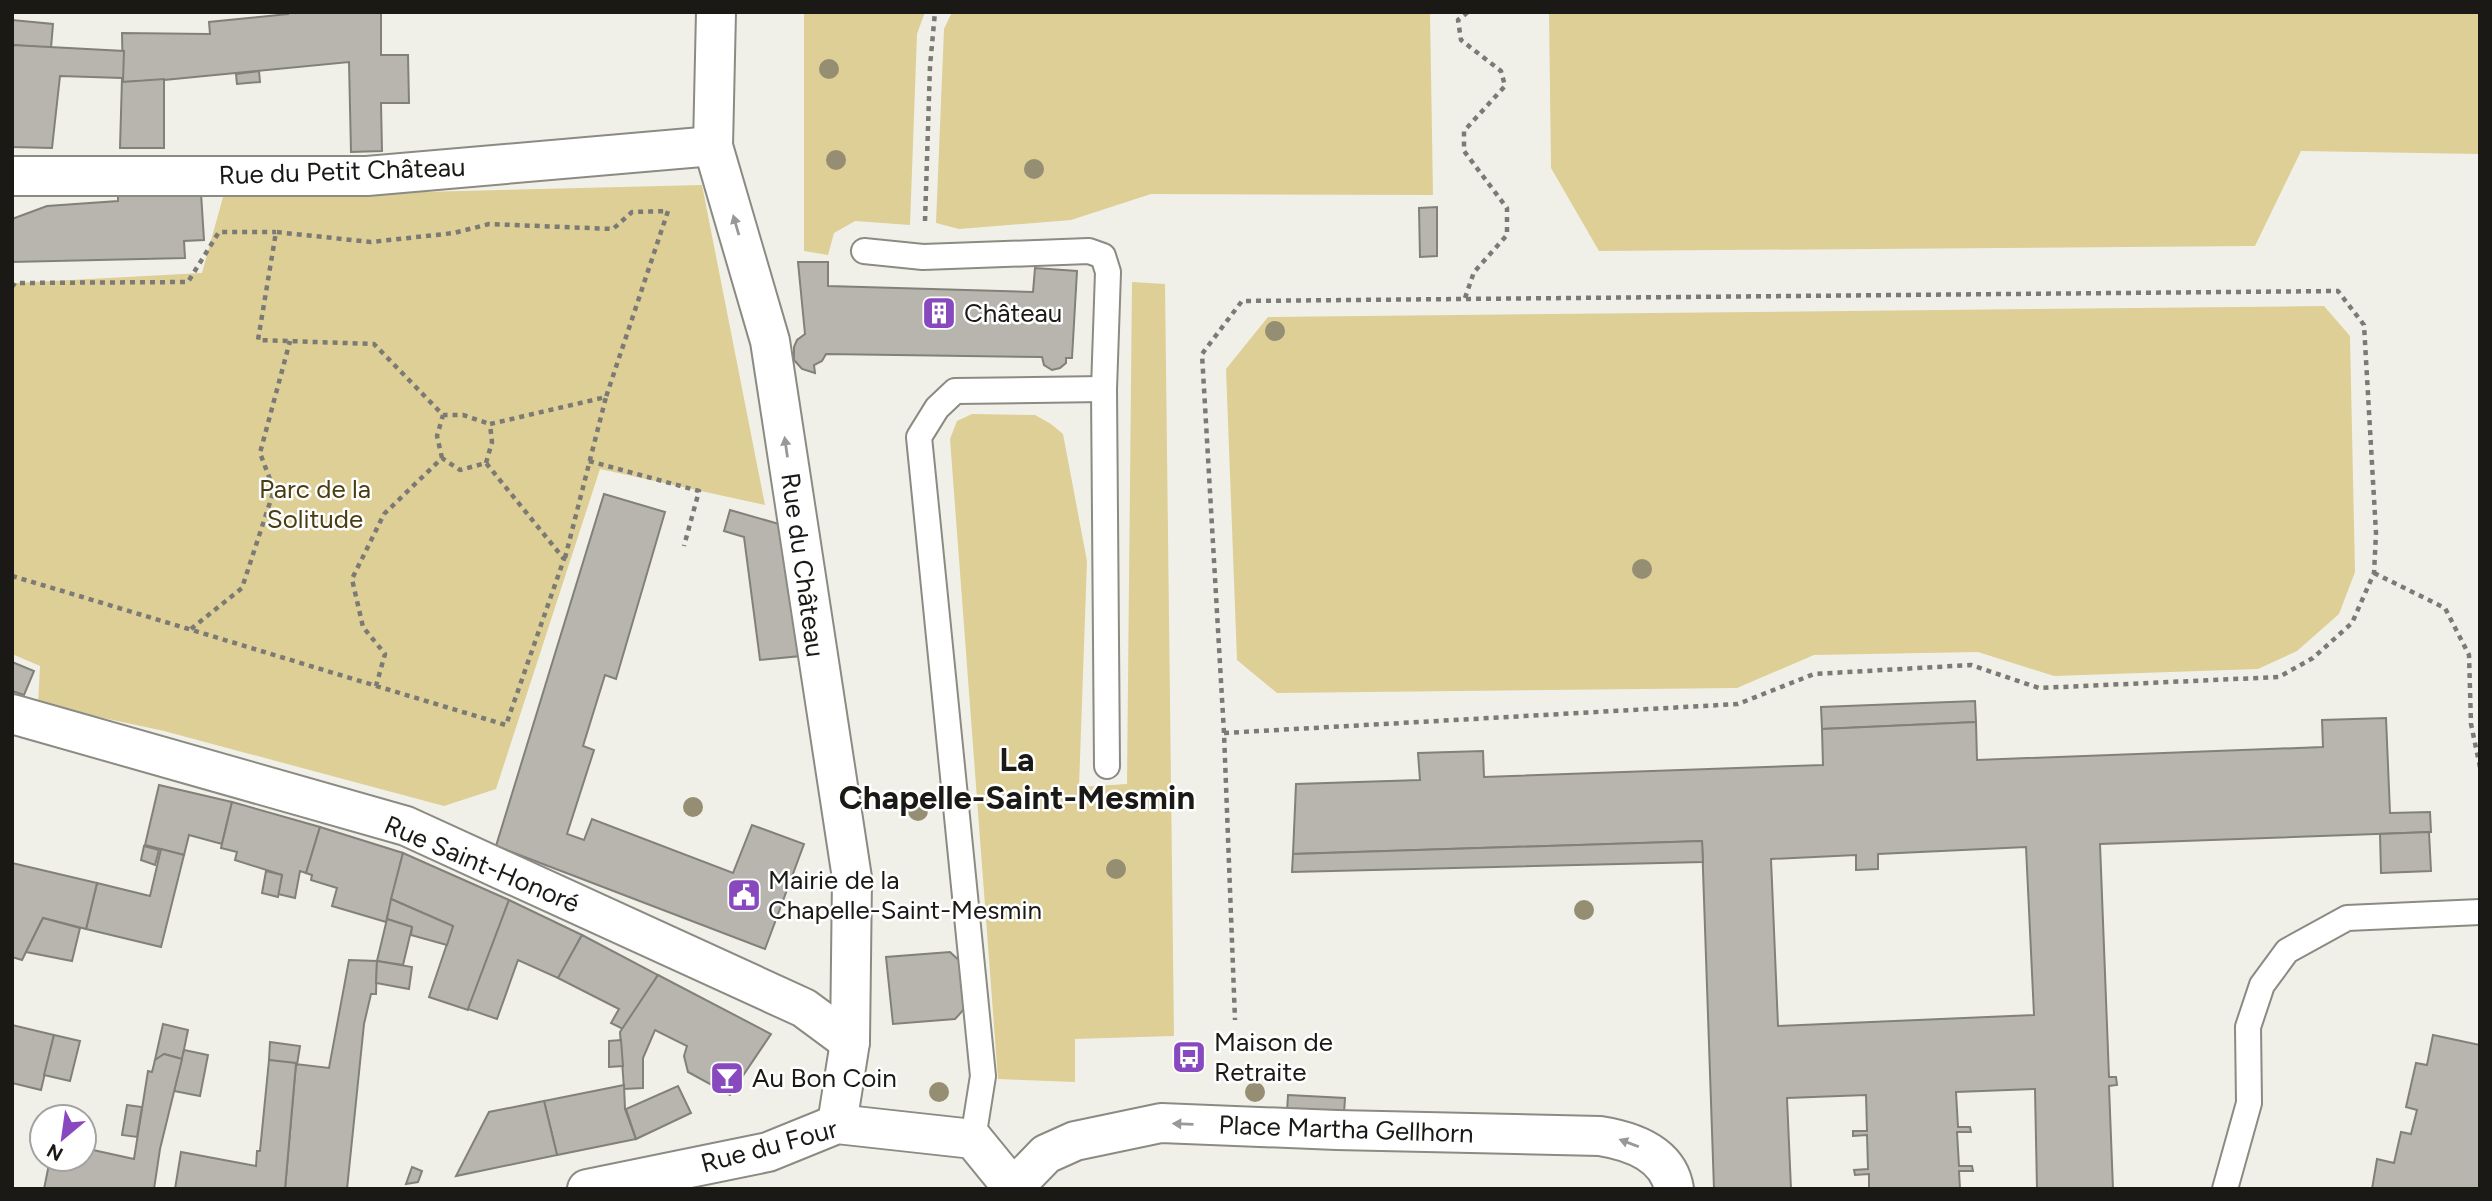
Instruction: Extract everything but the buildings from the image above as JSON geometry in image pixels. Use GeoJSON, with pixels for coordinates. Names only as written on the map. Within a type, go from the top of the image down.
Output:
{"type":"FeatureCollection","features":[{"type":"Feature","properties":{"kind":"street","name":"Rue du Château"},"geometry":{"type":"LineString","coordinates":[[716,12],[713,146],[770,341],[852,878],[850,1042],[837,1124]]}},
{"type":"Feature","properties":{"kind":"street","name":"Rue du Petit Château"},"geometry":{"type":"LineString","coordinates":[[12,176],[367,176],[713,146]]}},
{"type":"Feature","properties":{"kind":"street","name":"Rue Saint-Honoré"},"geometry":{"type":"LineString","coordinates":[[12,714],[406,826],[804,1008],[850,1042]]}},
{"type":"Feature","properties":{"kind":"street","name":"Place Martha Gellhorn"},"geometry":{"type":"LineString","coordinates":[[1014,1189],[1046,1154],[1065,1145],[1161,1123],[1600,1136],[1625,1140],[1652,1153],[1672,1175],[1674,1189]]}},
{"type":"Feature","properties":{"kind":"street","name":"Rue du Four"},"geometry":{"type":"LineString","coordinates":[[587,1189],[768,1152],[837,1124],[974,1139]]}},
{"type":"Feature","properties":{"kind":"street"},"geometry":{"type":"LineString","coordinates":[[974,1139],[1014,1189]]}},
{"type":"Feature","properties":{"kind":"lane"},"geometry":{"type":"LineString","coordinates":[[864,251],[923,257],[1089,251],[1103,257],[1108,272],[1104,389],[1107,766]]}},
{"type":"Feature","properties":{"kind":"lane"},"geometry":{"type":"LineString","coordinates":[[974,1139],[983,1076],[919,437],[937,408],[955,391],[1104,389]]}},
{"type":"Feature","properties":{"kind":"lane"},"geometry":{"type":"LineString","coordinates":[[2225,1189],[2249,1103],[2248,1027],[2262,985],[2287,951],[2347,918],[2480,912]]}},
{"type":"Feature","properties":{"kind":"path"},"geometry":{"type":"LineString","coordinates":[[923,257],[930,66],[935,12]]}},
{"type":"Feature","properties":{"kind":"path"},"geometry":{"type":"LineString","coordinates":[[1465,298],[1474,272],[1507,235],[1507,208],[1464,151],[1464,131],[1505,86],[1502,71],[1461,40],[1458,20],[1468,12]]}},
{"type":"Feature","properties":{"kind":"path"},"geometry":{"type":"LineString","coordinates":[[12,287],[15,283],[188,282],[219,232],[276,232],[371,242],[454,233],[489,225],[613,229],[632,212],[668,211],[606,397],[564,559],[506,725],[12,576]]}},
{"type":"Feature","properties":{"kind":"path"},"geometry":{"type":"LineString","coordinates":[[276,232],[258,340],[374,344],[443,415],[463,415],[490,424],[606,397]]}},
{"type":"Feature","properties":{"kind":"path"},"geometry":{"type":"LineString","coordinates":[[1223,733],[1738,704],[1814,674],[1971,665],[2039,688],[2279,677],[2314,658],[2352,623],[2374,573],[2376,533],[2364,325],[2338,291],[1242,301],[1202,354],[1223,733],[1235,1020]]}},
{"type":"Feature","properties":{"kind":"path"},"geometry":{"type":"LineString","coordinates":[[190,629],[242,588],[274,490],[260,453],[290,341]]}},
{"type":"Feature","properties":{"kind":"path"},"geometry":{"type":"LineString","coordinates":[[443,415],[438,436],[442,458],[460,470],[485,463]]}},
{"type":"Feature","properties":{"kind":"path"},"geometry":{"type":"LineString","coordinates":[[485,463],[492,442],[490,424]]}},
{"type":"Feature","properties":{"kind":"path"},"geometry":{"type":"LineString","coordinates":[[376,686],[385,654],[363,627],[352,579],[384,514],[442,458]]}},
{"type":"Feature","properties":{"kind":"path"},"geometry":{"type":"LineString","coordinates":[[589,461],[699,491],[684,546]]}},
{"type":"Feature","properties":{"kind":"path"},"geometry":{"type":"LineString","coordinates":[[485,463],[564,559]]}},
{"type":"Feature","properties":{"kind":"path"},"geometry":{"type":"LineString","coordinates":[[2374,573],[2445,608],[2469,654],[2471,724],[2480,767]]}},
{"type":"Feature","properties":{"kind":"green space"},"geometry":{"type":"Polygon","coordinates":[[[804,12],[925,12],[917,34],[910,225],[855,221],[834,233],[828,255],[804,251],[804,12]]]}},
{"type":"Feature","properties":{"kind":"green space"},"geometry":{"type":"Polygon","coordinates":[[[952,12],[1430,12],[1433,195],[1151,194],[1071,220],[959,229],[936,223],[944,29],[952,12]]]}},
{"type":"Feature","properties":{"kind":"green space"},"geometry":{"type":"Polygon","coordinates":[[[1549,12],[2480,12],[2480,154],[2301,151],[2255,246],[1599,251],[1551,168],[1549,12]]]}},
{"type":"Feature","properties":{"kind":"green space","name":"Parc de la Solitude"},"geometry":{"type":"Polygon","coordinates":[[[702,185],[765,505],[600,469],[496,789],[444,806],[164,731],[38,704],[40,666],[12,654],[12,289],[15,283],[202,273],[223,197],[702,185]]]}},
{"type":"Feature","properties":{"kind":"green space"},"geometry":{"type":"Polygon","coordinates":[[[1132,282],[1165,284],[1174,1036],[1075,1039],[1075,1082],[998,1079],[950,439],[957,421],[972,414],[1035,415],[1063,434],[1087,561],[1079,787],[1127,784],[1132,282]]]}},
{"type":"Feature","properties":{"kind":"green space"},"geometry":{"type":"Polygon","coordinates":[[[2324,306],[2350,336],[2355,572],[2339,614],[2297,651],[2258,669],[2054,676],[1978,652],[1814,655],[1737,688],[1277,693],[1237,660],[1226,369],[1268,317],[2324,306]]]}},
{"type":"Feature","properties":{"kind":"place","name":"Château"},"geometry":{"type":"Point","coordinates":[939,313]}},
{"type":"Feature","properties":{"kind":"place","name":"Mairie de la Chapelle-Saint-Mesmin"},"geometry":{"type":"Point","coordinates":[744,895]}},
{"type":"Feature","properties":{"kind":"place","name":"Maison de Retraite"},"geometry":{"type":"Point","coordinates":[1189,1057]}},
{"type":"Feature","properties":{"kind":"place","name":"Au Bon Coin"},"geometry":{"type":"Point","coordinates":[727,1078]}},
{"type":"Feature","properties":{"kind":"district","name":"La Chapelle-Saint-Mesmin"},"geometry":{"type":"Point","coordinates":[1017,778]}}]}
